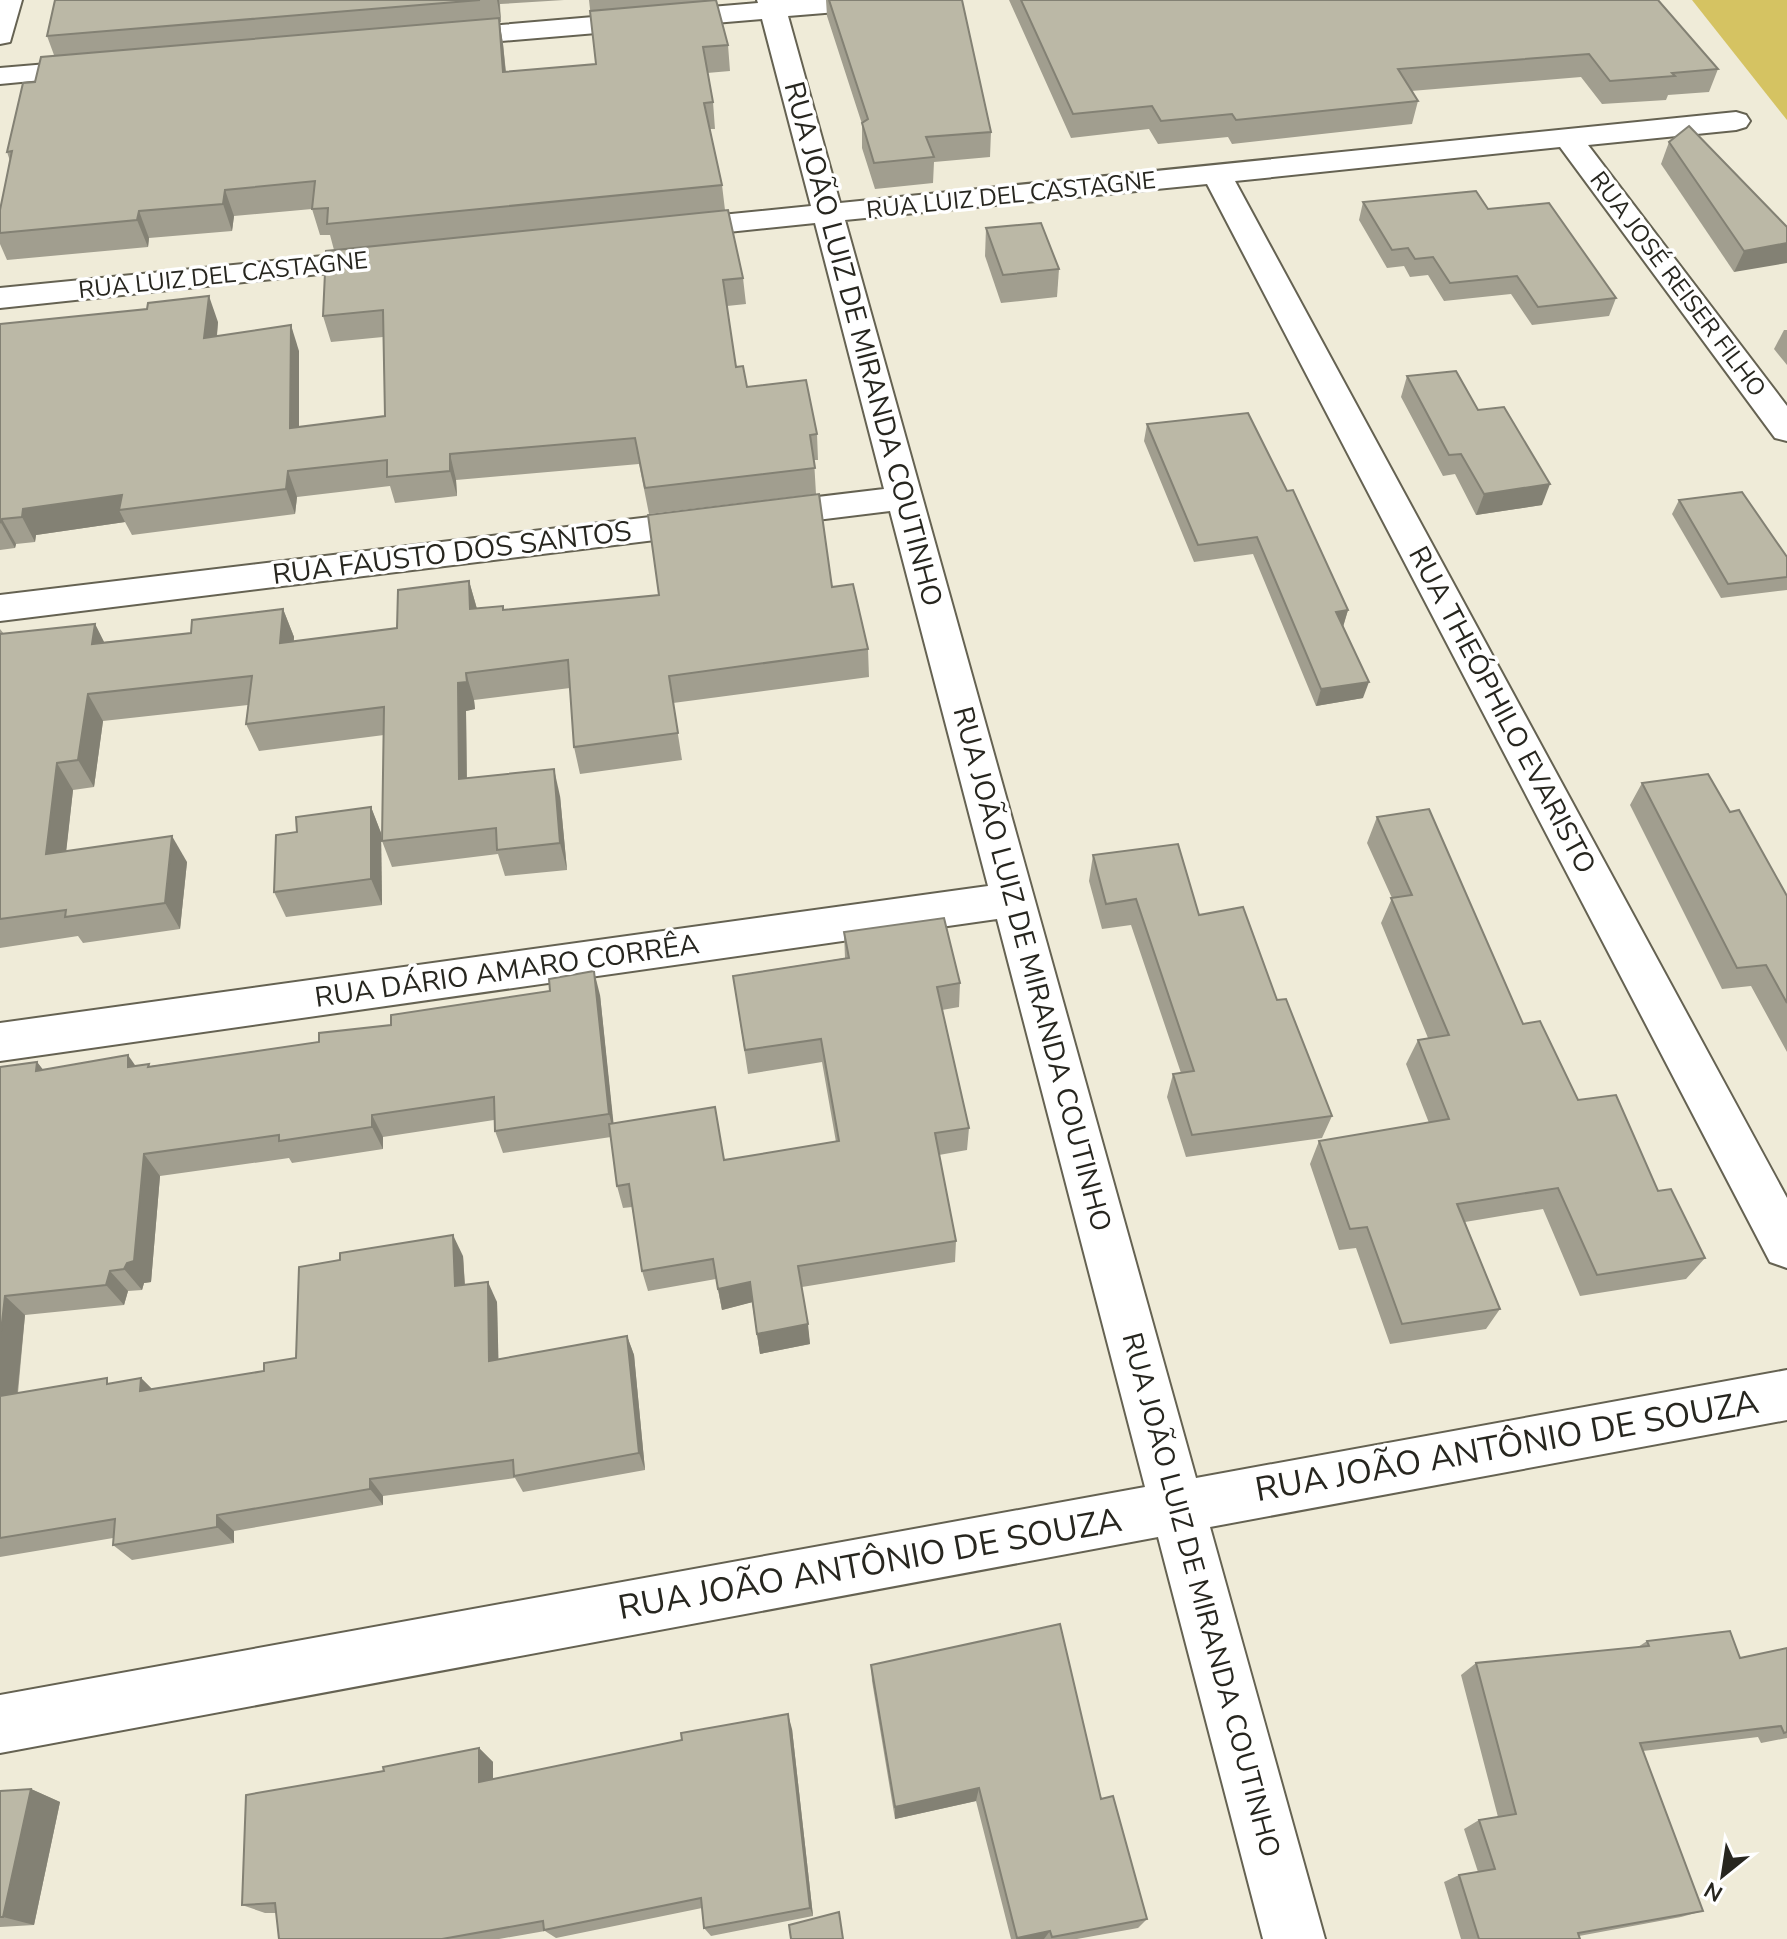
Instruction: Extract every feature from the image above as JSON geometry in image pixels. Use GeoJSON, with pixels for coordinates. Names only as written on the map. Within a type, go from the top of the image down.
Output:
{"type":"FeatureCollection","features":[{"type":"Feature","properties":{"kind":"street"},"geometry":{"type":"LineString","coordinates":[[0,36],[9,0]]}},
{"type":"Feature","properties":{"kind":"street"},"geometry":{"type":"LineString","coordinates":[[410,41],[771,5],[886,0]]}},
{"type":"Feature","properties":{"kind":"street","name":"RUA JOÃO LUIZ DE MIRANDA COUTINHO"},"geometry":{"type":"LineString","coordinates":[[771,5],[1294,1939]]}},
{"type":"Feature","properties":{"kind":"street"},"geometry":{"type":"LineString","coordinates":[[0,76],[126,66]]}},
{"type":"Feature","properties":{"kind":"street","name":"RUA LUIZ DEL CASTAGNE"},"geometry":{"type":"LineString","coordinates":[[636,233],[1736,121]]}},
{"type":"Feature","properties":{"kind":"street","name":"RUA JOSÉ REISER FILHO"},"geometry":{"type":"LineString","coordinates":[[1568,138],[1787,430]]}},
{"type":"Feature","properties":{"kind":"street","name":"RUA THEÓPHILO EVARISTO"},"geometry":{"type":"LineString","coordinates":[[1216,173],[1787,1246]]}},
{"type":"Feature","properties":{"kind":"street","name":"RUA LUIZ DEL CASTAGNE"},"geometry":{"type":"LineString","coordinates":[[0,298],[414,256]]}},
{"type":"Feature","properties":{"kind":"street","name":"RUA FAUSTO DOS SANTOS"},"geometry":{"type":"LineString","coordinates":[[0,608],[904,498]]}},
{"type":"Feature","properties":{"kind":"street","name":"RUA DÁRIO AMARO CORRÊA"},"geometry":{"type":"LineString","coordinates":[[0,1042],[1013,900]]}},
{"type":"Feature","properties":{"kind":"street","name":"RUA JOÃO ANTÔNIO DE SOUZA"},"geometry":{"type":"LineString","coordinates":[[0,1724],[1787,1395]]}},
{"type":"Feature","properties":{"kind":"shaded area"},"geometry":{"type":"Polygon","coordinates":[[[1692,0],[1787,0],[1787,120],[1692,0]]]}},
{"type":"Feature","properties":{"kind":"building"},"geometry":{"type":"Polygon","coordinates":[[[55,0],[480,0],[47,36],[55,0]]]}},
{"type":"Feature","properties":{"kind":"building"},"geometry":{"type":"Polygon","coordinates":[[[716,0],[728,45],[703,47],[713,102],[704,103],[722,185],[327,224],[328,208],[312,209],[315,181],[225,190],[223,204],[139,211],[137,220],[0,233],[0,210],[12,151],[7,152],[23,83],[35,82],[41,57],[499,18],[503,72],[596,64],[590,11],[716,0]]]}},
{"type":"Feature","properties":{"kind":"building"},"geometry":{"type":"Polygon","coordinates":[[[829,0],[962,0],[991,132],[926,137],[934,157],[874,163],[862,123],[868,119],[829,0]]]}},
{"type":"Feature","properties":{"kind":"building"},"geometry":{"type":"Polygon","coordinates":[[[1021,0],[1658,0],[1718,69],[1610,81],[1589,54],[1398,69],[1418,101],[1236,120],[1232,114],[1161,121],[1152,106],[1073,114],[1021,0]]]}},
{"type":"Feature","properties":{"kind":"building"},"geometry":{"type":"Polygon","coordinates":[[[1689,126],[1787,227],[1787,243],[1744,251],[1669,142],[1689,126]]]}},
{"type":"Feature","properties":{"kind":"building"},"geometry":{"type":"Polygon","coordinates":[[[1476,191],[1488,209],[1549,203],[1616,298],[1538,307],[1517,276],[1450,283],[1433,257],[1415,259],[1408,248],[1392,250],[1363,202],[1476,191]]]}},
{"type":"Feature","properties":{"kind":"building"},"geometry":{"type":"Polygon","coordinates":[[[728,210],[743,278],[723,280],[736,367],[743,366],[747,387],[806,380],[817,434],[810,435],[815,468],[645,488],[635,438],[450,454],[450,471],[387,477],[387,460],[288,471],[286,489],[119,510],[122,495],[23,509],[22,517],[2,519],[0,523],[0,324],[147,309],[148,303],[209,296],[204,338],[291,325],[290,428],[385,416],[383,310],[323,316],[326,251],[728,210]]]}},
{"type":"Feature","properties":{"kind":"building"},"geometry":{"type":"Polygon","coordinates":[[[1041,223],[1059,269],[1003,275],[986,228],[1041,223]]]}},
{"type":"Feature","properties":{"kind":"building"},"geometry":{"type":"Polygon","coordinates":[[[1456,371],[1478,410],[1504,407],[1550,484],[1484,494],[1461,454],[1449,455],[1407,376],[1456,371]]]}},
{"type":"Feature","properties":{"kind":"building"},"geometry":{"type":"Polygon","coordinates":[[[1248,413],[1287,491],[1293,490],[1348,610],[1336,612],[1369,682],[1321,689],[1257,537],[1198,545],[1147,424],[1248,413]]]}},
{"type":"Feature","properties":{"kind":"building"},"geometry":{"type":"Polygon","coordinates":[[[1742,492],[1787,557],[1787,577],[1728,584],[1679,500],[1742,492]]]}},
{"type":"Feature","properties":{"kind":"building"},"geometry":{"type":"Polygon","coordinates":[[[819,494],[832,587],[853,584],[868,649],[669,676],[678,733],[574,747],[568,660],[466,673],[467,682],[458,683],[459,779],[554,769],[560,843],[497,850],[496,828],[382,841],[384,707],[246,724],[252,676],[88,694],[78,760],[57,763],[46,854],[172,836],[165,903],[65,917],[66,910],[0,919],[0,634],[95,624],[92,644],[191,633],[192,620],[283,609],[280,643],[397,628],[398,590],[469,581],[470,609],[503,606],[503,610],[659,595],[648,515],[819,494]]]}},
{"type":"Feature","properties":{"kind":"building"},"geometry":{"type":"Polygon","coordinates":[[[1708,774],[1730,812],[1739,810],[1787,896],[1787,1003],[1766,965],[1737,968],[1642,783],[1708,774]]]}},
{"type":"Feature","properties":{"kind":"building"},"geometry":{"type":"Polygon","coordinates":[[[371,807],[371,879],[274,892],[276,835],[297,832],[296,817],[371,807]]]}},
{"type":"Feature","properties":{"kind":"building"},"geometry":{"type":"Polygon","coordinates":[[[1429,809],[1523,1024],[1540,1021],[1578,1100],[1616,1095],[1658,1191],[1671,1189],[1705,1258],[1597,1275],[1558,1188],[1457,1204],[1500,1309],[1402,1324],[1367,1227],[1350,1229],[1319,1141],[1449,1119],[1418,1040],[1449,1035],[1391,898],[1412,895],[1377,817],[1429,809]]]}},
{"type":"Feature","properties":{"kind":"building"},"geometry":{"type":"Polygon","coordinates":[[[1178,844],[1199,915],[1243,907],[1277,1000],[1286,999],[1332,1116],[1192,1135],[1173,1074],[1194,1071],[1136,899],[1106,904],[1093,855],[1178,844]]]}},
{"type":"Feature","properties":{"kind":"building"},"geometry":{"type":"Polygon","coordinates":[[[944,918],[960,983],[937,987],[969,1128],[935,1133],[956,1241],[798,1266],[808,1324],[757,1334],[750,1282],[718,1289],[713,1259],[642,1271],[629,1184],[617,1186],[609,1124],[715,1107],[724,1160],[839,1141],[821,1039],[745,1050],[733,976],[849,958],[844,932],[944,918]]]}},
{"type":"Feature","properties":{"kind":"building"},"geometry":{"type":"Polygon","coordinates":[[[594,971],[609,1114],[495,1131],[494,1097],[372,1115],[372,1127],[279,1141],[279,1135],[144,1154],[134,1261],[127,1263],[124,1269],[110,1271],[106,1285],[5,1296],[0,1340],[0,1067],[37,1062],[36,1071],[128,1055],[128,1067],[149,1064],[148,1067],[319,1042],[319,1033],[391,1025],[391,1015],[550,991],[549,979],[594,971]]]}},
{"type":"Feature","properties":{"kind":"building"},"geometry":{"type":"Polygon","coordinates":[[[453,1235],[455,1286],[488,1282],[489,1361],[627,1336],[639,1453],[514,1476],[513,1460],[370,1479],[370,1489],[217,1515],[217,1527],[113,1545],[115,1519],[0,1538],[0,1396],[107,1378],[107,1384],[141,1378],[140,1391],[264,1371],[264,1363],[296,1358],[299,1267],[340,1260],[340,1253],[453,1235]]]}},
{"type":"Feature","properties":{"kind":"building"},"geometry":{"type":"Polygon","coordinates":[[[1060,1624],[1101,1799],[1113,1796],[1147,1919],[1052,1937],[1050,1931],[1017,1938],[979,1788],[895,1807],[871,1665],[1060,1624]]]}},
{"type":"Feature","properties":{"kind":"building"},"geometry":{"type":"Polygon","coordinates":[[[1730,1631],[1740,1658],[1787,1648],[1787,1732],[1784,1733],[1781,1726],[1640,1743],[1703,1911],[1578,1933],[1580,1939],[1479,1939],[1459,1875],[1495,1869],[1479,1820],[1516,1814],[1476,1663],[1649,1646],[1647,1641],[1730,1631]]]}},
{"type":"Feature","properties":{"kind":"building"},"geometry":{"type":"Polygon","coordinates":[[[788,1714],[810,1908],[704,1928],[701,1898],[544,1930],[543,1921],[442,1939],[279,1939],[275,1903],[242,1905],[246,1795],[384,1771],[383,1767],[479,1748],[479,1782],[682,1740],[681,1733],[788,1714]]]}},
{"type":"Feature","properties":{"kind":"building"},"geometry":{"type":"Polygon","coordinates":[[[31,1789],[3,1917],[0,1917],[0,1791],[31,1789]]]}},
{"type":"Feature","properties":{"kind":"building"},"geometry":{"type":"Polygon","coordinates":[[[839,1912],[843,1939],[791,1939],[789,1925],[839,1912]]]}}]}
